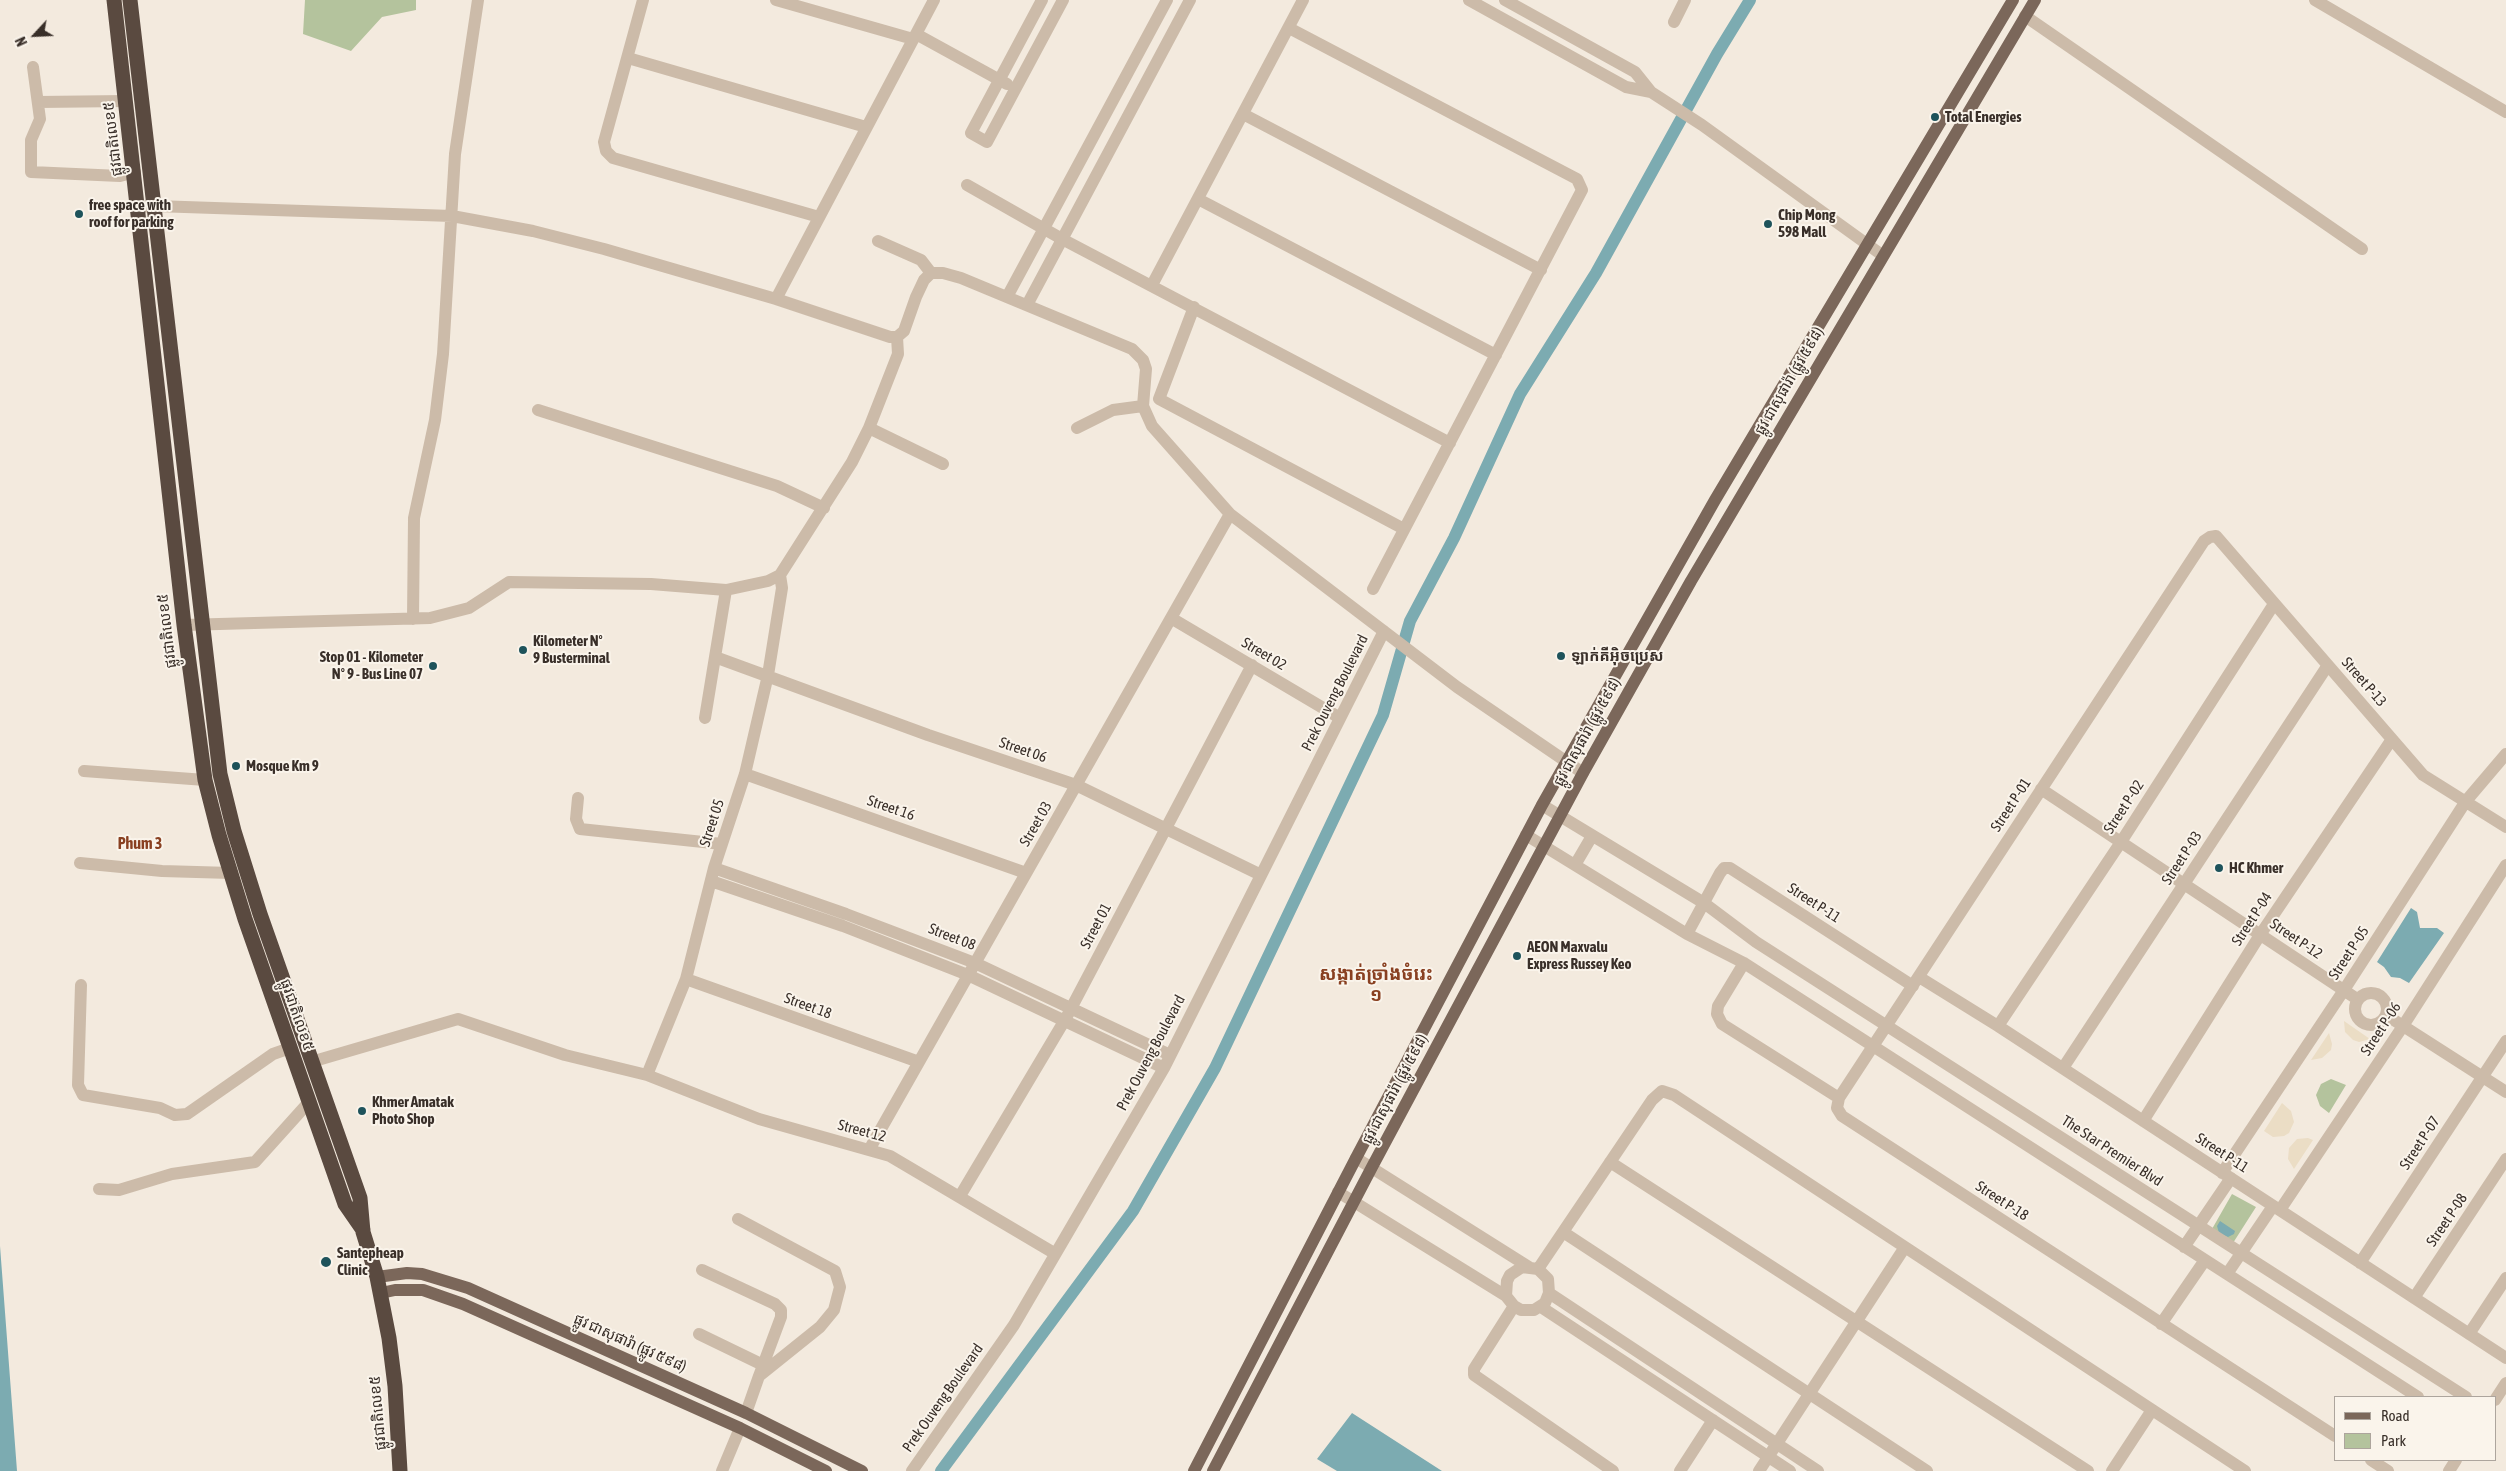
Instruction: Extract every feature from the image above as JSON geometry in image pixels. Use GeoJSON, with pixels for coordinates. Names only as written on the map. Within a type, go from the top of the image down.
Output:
{"type":"FeatureCollection","features":[{"type":"Feature","properties":{"kind":"highway","name":"ផ្លូវជាតិលេខ៥"},"geometry":{"type":"LineString","coordinates":[[114,0],[139,207],[184,625],[205,780],[260,914],[360,1198],[364,1232],[381,1293],[395,1386],[400,1471]]}},
{"type":"Feature","properties":{"kind":"highway","name":"ផ្លូវជាតិលេខ៥"},"geometry":{"type":"LineString","coordinates":[[130,0],[231,873],[345,1204],[364,1232]]}},
{"type":"Feature","properties":{"kind":"highway"},"geometry":{"type":"LineString","coordinates":[[152,326],[168,324]]}},
{"type":"Feature","properties":{"kind":"main road","name":"ផ្លូវ ជាសុផារ៉ា (ផ្លូវ ៥៩៨)"},"geometry":{"type":"LineString","coordinates":[[1194,1471],[1338,1192],[1542,805],[1668,582],[2013,0]]}},
{"type":"Feature","properties":{"kind":"main road","name":"ផ្លូវ ជាសុផារ៉ា (ផ្លូវ ៥៩៨)"},"geometry":{"type":"LineString","coordinates":[[1213,1471],[1559,816],[1684,592],[2034,0]]}},
{"type":"Feature","properties":{"kind":"main road"},"geometry":{"type":"LineString","coordinates":[[1668,582],[1684,592]]}},
{"type":"Feature","properties":{"kind":"main road"},"geometry":{"type":"LineString","coordinates":[[1379,1114],[1396,1122]]}},
{"type":"Feature","properties":{"kind":"main road","name":"ផ្លូវ ជាសុផារ៉ា (ផ្លូវ ៥៩៨)"},"geometry":{"type":"LineString","coordinates":[[377,1277],[407,1272],[440,1278],[527,1314],[746,1413],[862,1471]]}},
{"type":"Feature","properties":{"kind":"main road"},"geometry":{"type":"LineString","coordinates":[[381,1293],[409,1289],[423,1290],[463,1304],[740,1428],[826,1471]]}},
{"type":"Feature","properties":{"kind":"main road"},"geometry":{"type":"LineString","coordinates":[[520,1330],[527,1314]]}},
{"type":"Feature","properties":{"kind":"street"},"geometry":{"type":"LineString","coordinates":[[414,619],[414,518],[436,420],[443,354],[455,154],[478,0]]}},
{"type":"Feature","properties":{"kind":"street"},"geometry":{"type":"LineString","coordinates":[[643,0],[604,142],[606,151],[612,158],[819,217]]}},
{"type":"Feature","properties":{"kind":"street"},"geometry":{"type":"LineString","coordinates":[[776,0],[915,36],[1015,89]]}},
{"type":"Feature","properties":{"kind":"street"},"geometry":{"type":"LineString","coordinates":[[776,299],[934,0]]}},
{"type":"Feature","properties":{"kind":"street"},"geometry":{"type":"LineString","coordinates":[[1042,0],[971,133],[987,142],[1063,0]]}},
{"type":"Feature","properties":{"kind":"street"},"geometry":{"type":"LineString","coordinates":[[1007,297],[1167,0]]}},
{"type":"Feature","properties":{"kind":"street"},"geometry":{"type":"LineString","coordinates":[[1027,306],[1190,0]]}},
{"type":"Feature","properties":{"kind":"street"},"geometry":{"type":"LineString","coordinates":[[1152,285],[1303,0]]}},
{"type":"Feature","properties":{"kind":"street"},"geometry":{"type":"LineString","coordinates":[[1468,0],[1626,87],[1651,92],[1668,102],[1866,246],[1882,255]]}},
{"type":"Feature","properties":{"kind":"street"},"geometry":{"type":"LineString","coordinates":[[1504,0],[1635,72],[1651,92]]}},
{"type":"Feature","properties":{"kind":"street"},"geometry":{"type":"LineString","coordinates":[[1674,22],[1685,0]]}},
{"type":"Feature","properties":{"kind":"street"},"geometry":{"type":"LineString","coordinates":[[2315,0],[2506,112]]}},
{"type":"Feature","properties":{"kind":"street"},"geometry":{"type":"LineString","coordinates":[[1511,24],[1519,8]]}},
{"type":"Feature","properties":{"kind":"street"},"geometry":{"type":"LineString","coordinates":[[2025,16],[2362,249]]}},
{"type":"Feature","properties":{"kind":"street"},"geometry":{"type":"LineString","coordinates":[[1289,28],[1577,179],[1582,190],[1373,589]]}},
{"type":"Feature","properties":{"kind":"street"},"geometry":{"type":"LineString","coordinates":[[1586,65],[1594,49]]}},
{"type":"Feature","properties":{"kind":"street"},"geometry":{"type":"LineString","coordinates":[[1139,52],[1157,62]]}},
{"type":"Feature","properties":{"kind":"street"},"geometry":{"type":"LineString","coordinates":[[628,58],[866,128]]}},
{"type":"Feature","properties":{"kind":"street"},"geometry":{"type":"LineString","coordinates":[[33,67],[33,83],[40,119],[31,140],[31,172],[120,176],[135,172]]}},
{"type":"Feature","properties":{"kind":"street"},"geometry":{"type":"LineString","coordinates":[[38,102],[126,101]]}},
{"type":"Feature","properties":{"kind":"street"},"geometry":{"type":"LineString","coordinates":[[1243,114],[1541,270]]}},
{"type":"Feature","properties":{"kind":"street"},"geometry":{"type":"LineString","coordinates":[[967,186],[1062,239],[1450,443]]}},
{"type":"Feature","properties":{"kind":"street"},"geometry":{"type":"LineString","coordinates":[[1198,199],[1496,356]]}},
{"type":"Feature","properties":{"kind":"street"},"geometry":{"type":"LineString","coordinates":[[139,207],[452,216],[533,231],[604,249],[776,299],[890,337],[897,337],[904,331],[924,280],[932,273],[943,273],[1007,297],[1132,349],[1143,360],[1146,369],[1143,406],[1152,426],[1230,514],[1457,687],[1583,773]]}},
{"type":"Feature","properties":{"kind":"street"},"geometry":{"type":"LineString","coordinates":[[878,241],[921,260],[932,273]]}},
{"type":"Feature","properties":{"kind":"street"},"geometry":{"type":"LineString","coordinates":[[1194,307],[1159,399],[1404,529]]}},
{"type":"Feature","properties":{"kind":"street"},"geometry":{"type":"LineString","coordinates":[[184,625],[201,623],[430,618],[469,608],[510,582],[651,584],[726,590],[768,581],[780,575],[852,462],[869,428],[898,354],[897,337]]}},
{"type":"Feature","properties":{"kind":"street"},"geometry":{"type":"LineString","coordinates":[[1077,428],[1112,410],[1143,406]]}},
{"type":"Feature","properties":{"kind":"street"},"geometry":{"type":"LineString","coordinates":[[538,410],[777,486],[824,508]]}},
{"type":"Feature","properties":{"kind":"street"},"geometry":{"type":"LineString","coordinates":[[869,428],[943,464]]}},
{"type":"Feature","properties":{"kind":"street","name":"Street 03"},"geometry":{"type":"LineString","coordinates":[[869,1150],[1230,514]]}},
{"type":"Feature","properties":{"kind":"street","name":"Street P-13"},"geometry":{"type":"LineString","coordinates":[[2216,536],[2423,775],[2506,827]]}},
{"type":"Feature","properties":{"kind":"street","name":"Street P-01"},"geometry":{"type":"LineString","coordinates":[[1839,1098],[2204,541],[2216,536]]}},
{"type":"Feature","properties":{"kind":"street","name":"Street 05"},"geometry":{"type":"LineString","coordinates":[[646,1075],[686,980],[712,875],[745,774],[768,675],[782,588],[780,575]]}},
{"type":"Feature","properties":{"kind":"street"},"geometry":{"type":"LineString","coordinates":[[705,718],[726,590]]}},
{"type":"Feature","properties":{"kind":"street","name":"Street P-02"},"geometry":{"type":"LineString","coordinates":[[1998,1026],[2121,842],[2274,604]]}},
{"type":"Feature","properties":{"kind":"street","name":"Street 02"},"geometry":{"type":"LineString","coordinates":[[1171,618],[1340,718]]}},
{"type":"Feature","properties":{"kind":"street","name":"Prek Ouveng Boulevard"},"geometry":{"type":"LineString","coordinates":[[912,1471],[1014,1325],[1054,1253],[1164,1068],[1340,718],[1388,634]]}},
{"type":"Feature","properties":{"kind":"street","name":"Street 06"},"geometry":{"type":"LineString","coordinates":[[715,657],[928,735],[1076,785],[1260,875]]}},
{"type":"Feature","properties":{"kind":"street","name":"Street 01"},"geometry":{"type":"LineString","coordinates":[[960,1196],[1064,1021],[1252,665]]}},
{"type":"Feature","properties":{"kind":"street","name":"Street P-03"},"geometry":{"type":"LineString","coordinates":[[2062,1068],[2328,665]]}},
{"type":"Feature","properties":{"kind":"street","name":"Street P-04"},"geometry":{"type":"LineString","coordinates":[[2143,1121],[2260,935],[2392,739]]}},
{"type":"Feature","properties":{"kind":"street","name":"Street P-05"},"geometry":{"type":"LineString","coordinates":[[2184,1247],[2226,1176],[2466,801],[2506,754]]}},
{"type":"Feature","properties":{"kind":"street"},"geometry":{"type":"LineString","coordinates":[[84,771],[205,780]]}},
{"type":"Feature","properties":{"kind":"street","name":"Street 16"},"geometry":{"type":"LineString","coordinates":[[745,774],[1026,873]]}},
{"type":"Feature","properties":{"kind":"street","name":"Street P-12"},"geometry":{"type":"LineString","coordinates":[[2041,789],[2357,999]]}},
{"type":"Feature","properties":{"kind":"street"},"geometry":{"type":"LineString","coordinates":[[578,798],[576,819],[580,829],[722,844]]}},
{"type":"Feature","properties":{"kind":"street","name":"The Star Premier Blvd"},"geometry":{"type":"LineString","coordinates":[[1542,805],[1592,836],[1706,900],[1742,931],[1887,1026],[2464,1396]]}},
{"type":"Feature","properties":{"kind":"street"},"geometry":{"type":"LineString","coordinates":[[1526,835],[1687,934],[1744,963],[2416,1396]]}},
{"type":"Feature","properties":{"kind":"street"},"geometry":{"type":"LineString","coordinates":[[1575,865],[1592,836]]}},
{"type":"Feature","properties":{"kind":"street"},"geometry":{"type":"LineString","coordinates":[[80,863],[162,871],[231,873]]}},
{"type":"Feature","properties":{"kind":"street","name":"Street P-06"},"geometry":{"type":"LineString","coordinates":[[2227,1274],[2277,1208],[2403,1026],[2506,865]]}},
{"type":"Feature","properties":{"kind":"street","name":"Street P-11"},"geometry":{"type":"LineString","coordinates":[[1706,900],[1720,873],[1724,868],[1730,868],[1916,982],[1998,1026],[2506,1358]]}},
{"type":"Feature","properties":{"kind":"street"},"geometry":{"type":"LineString","coordinates":[[712,875],[844,920],[968,975],[1164,1068]]}},
{"type":"Feature","properties":{"kind":"street"},"geometry":{"type":"LineString","coordinates":[[1687,934],[1706,900]]}},
{"type":"Feature","properties":{"kind":"street","name":"Street 08"},"geometry":{"type":"LineString","coordinates":[[844,920],[975,963],[1170,1055]]}},
{"type":"Feature","properties":{"kind":"street"},"geometry":{"type":"LineString","coordinates":[[1744,963],[1718,1006],[1717,1014],[1722,1024],[1839,1098]]}},
{"type":"Feature","properties":{"kind":"street","name":"Street 18"},"geometry":{"type":"LineString","coordinates":[[686,980],[919,1062]]}},
{"type":"Feature","properties":{"kind":"street"},"geometry":{"type":"LineString","coordinates":[[81,985],[78,1085],[83,1095],[160,1108],[175,1115],[187,1114],[274,1054],[290,1048]]}},
{"type":"Feature","properties":{"kind":"street"},"geometry":{"type":"LineString","coordinates":[[2371,992],[2379,994],[2385,999],[2388,1007],[2382,1021],[2375,1025],[2367,1025],[2360,1021],[2355,1014],[2354,1006],[2357,999],[2363,994],[2371,992]]}},
{"type":"Feature","properties":{"kind":"street"},"geometry":{"type":"LineString","coordinates":[[2386,1015],[2506,1092]]}},
{"type":"Feature","properties":{"kind":"street","name":"Street 12"},"geometry":{"type":"LineString","coordinates":[[311,1062],[458,1019],[564,1055],[646,1075],[759,1119],[890,1156],[1054,1253]]}},
{"type":"Feature","properties":{"kind":"street","name":"Street P-07"},"geometry":{"type":"LineString","coordinates":[[2360,1263],[2506,1041]]}},
{"type":"Feature","properties":{"kind":"street"},"geometry":{"type":"LineString","coordinates":[[1506,1296],[1506,1281],[1510,1275],[1515,1270],[1534,1268],[1563,1232],[1652,1100],[1662,1091],[1674,1095],[2245,1471]]}},
{"type":"Feature","properties":{"kind":"street","name":"Street P-18"},"geometry":{"type":"LineString","coordinates":[[1839,1098],[1837,1108],[1842,1116],[2334,1435]]}},
{"type":"Feature","properties":{"kind":"street"},"geometry":{"type":"LineString","coordinates":[[99,1189],[119,1190],[172,1174],[255,1162],[309,1102]]}},
{"type":"Feature","properties":{"kind":"street"},"geometry":{"type":"LineString","coordinates":[[1338,1192],[1506,1296],[1514,1306],[1528,1311],[1541,1307],[1549,1293],[1548,1280],[1534,1268],[1356,1158]]}},
{"type":"Feature","properties":{"kind":"street","name":"Street P-08"},"geometry":{"type":"LineString","coordinates":[[2414,1298],[2506,1160]]}},
{"type":"Feature","properties":{"kind":"street"},"geometry":{"type":"LineString","coordinates":[[1610,1162],[2088,1471]]}},
{"type":"Feature","properties":{"kind":"street"},"geometry":{"type":"LineString","coordinates":[[738,1219],[835,1271],[839,1279],[840,1287],[834,1310],[820,1327],[761,1371]]}},
{"type":"Feature","properties":{"kind":"street"},"geometry":{"type":"LineString","coordinates":[[1563,1232],[1927,1471]]}},
{"type":"Feature","properties":{"kind":"street"},"geometry":{"type":"LineString","coordinates":[[1759,1471],[1905,1247]]}},
{"type":"Feature","properties":{"kind":"street"},"geometry":{"type":"LineString","coordinates":[[2161,1324],[2205,1260]]}},
{"type":"Feature","properties":{"kind":"street"},"geometry":{"type":"LineString","coordinates":[[702,1270],[776,1304],[781,1310],[781,1317],[746,1413]]}},
{"type":"Feature","properties":{"kind":"street"},"geometry":{"type":"LineString","coordinates":[[2469,1334],[2506,1278]]}},
{"type":"Feature","properties":{"kind":"street"},"geometry":{"type":"LineString","coordinates":[[1549,1293],[1818,1471]]}},
{"type":"Feature","properties":{"kind":"street"},"geometry":{"type":"LineString","coordinates":[[1514,1306],[1474,1369],[1474,1375],[1613,1471]]}},
{"type":"Feature","properties":{"kind":"street"},"geometry":{"type":"LineString","coordinates":[[1541,1307],[1790,1471]]}},
{"type":"Feature","properties":{"kind":"street"},"geometry":{"type":"LineString","coordinates":[[699,1334],[761,1371]]}},
{"type":"Feature","properties":{"kind":"street"},"geometry":{"type":"LineString","coordinates":[[2496,1398],[2506,1383]]}},
{"type":"Feature","properties":{"kind":"street"},"geometry":{"type":"LineString","coordinates":[[2112,1471],[2152,1410]]}},
{"type":"Feature","properties":{"kind":"street"},"geometry":{"type":"LineString","coordinates":[[1680,1471],[1713,1420]]}},
{"type":"Feature","properties":{"kind":"street"},"geometry":{"type":"LineString","coordinates":[[722,1471],[740,1428]]}},
{"type":"Feature","properties":{"kind":"street"},"geometry":{"type":"LineString","coordinates":[[2373,1461],[2388,1471]]}},
{"type":"Feature","properties":{"kind":"green space"},"geometry":{"type":"Polygon","coordinates":[[[305,0],[416,0],[416,10],[382,17],[351,51],[303,34],[305,0]]]}},
{"type":"Feature","properties":{"kind":"green space"},"geometry":{"type":"Polygon","coordinates":[[[2331,1079],[2346,1085],[2329,1113],[2320,1106],[2316,1095],[2321,1084],[2331,1079]]]}},
{"type":"Feature","properties":{"kind":"green space"},"geometry":{"type":"Polygon","coordinates":[[[2232,1194],[2256,1207],[2233,1243],[2212,1229],[2232,1194]]]}},
{"type":"Feature","properties":{"kind":"shaded area"},"geometry":{"type":"Polygon","coordinates":[[[2344,1021],[2370,1039],[2359,1042],[2353,1040],[2345,1032],[2344,1021]]]}},
{"type":"Feature","properties":{"kind":"shaded area"},"geometry":{"type":"Polygon","coordinates":[[[2329,1033],[2332,1044],[2331,1050],[2322,1058],[2311,1060],[2329,1033]]]}},
{"type":"Feature","properties":{"kind":"shaded area"},"geometry":{"type":"Polygon","coordinates":[[[2282,1103],[2291,1111],[2294,1122],[2289,1133],[2284,1136],[2273,1137],[2264,1131],[2282,1103]]]}},
{"type":"Feature","properties":{"kind":"shaded area"},"geometry":{"type":"Polygon","coordinates":[[[2308,1138],[2313,1140],[2294,1169],[2288,1159],[2289,1148],[2297,1139],[2308,1138]]]}},
{"type":"Feature","properties":{"kind":"water"},"geometry":{"type":"Polygon","coordinates":[[[2411,908],[2417,912],[2420,928],[2437,928],[2444,933],[2409,983],[2400,978],[2391,977],[2384,967],[2377,962],[2411,908]]]}},
{"type":"Feature","properties":{"kind":"water"},"geometry":{"type":"Polygon","coordinates":[[[2220,1221],[2235,1231],[2234,1234],[2228,1237],[2219,1233],[2217,1226],[2220,1221]]]}},
{"type":"Feature","properties":{"kind":"water"},"geometry":{"type":"Polygon","coordinates":[[[0,1246],[17,1471],[0,1471],[0,1246]]]}},
{"type":"Feature","properties":{"kind":"water"},"geometry":{"type":"Polygon","coordinates":[[[1352,1413],[1442,1471],[1337,1471],[1317,1459],[1352,1413]]]}},
{"type":"Feature","properties":{"kind":"waterway"},"geometry":{"type":"LineString","coordinates":[[941,1471],[1133,1211],[1215,1068],[1383,715],[1410,621],[1454,538],[1520,394],[1596,273],[1717,54],[1750,0]]}},
{"type":"Feature","properties":{"kind":"place","name":"Total Energies"},"geometry":{"type":"Point","coordinates":[1935,117]}},
{"type":"Feature","properties":{"kind":"place","name":"free space with roof for parking"},"geometry":{"type":"Point","coordinates":[79,214]}},
{"type":"Feature","properties":{"kind":"place","name":"Chip Mong 598 Mall"},"geometry":{"type":"Point","coordinates":[1768,224]}},
{"type":"Feature","properties":{"kind":"place","name":"Kilometer N° 9 Busterminal"},"geometry":{"type":"Point","coordinates":[523,650]}},
{"type":"Feature","properties":{"kind":"place","name":"ឡាក់គីអ៊ិចប្រេស"},"geometry":{"type":"Point","coordinates":[1561,656]}},
{"type":"Feature","properties":{"kind":"place","name":"Stop 01 - Kilometer N° 9 - Bus Line 07"},"geometry":{"type":"Point","coordinates":[433,666]}},
{"type":"Feature","properties":{"kind":"place","name":"Mosque Km 9"},"geometry":{"type":"Point","coordinates":[236,766]}},
{"type":"Feature","properties":{"kind":"place","name":"HC Khmer"},"geometry":{"type":"Point","coordinates":[2219,868]}},
{"type":"Feature","properties":{"kind":"place","name":"AEON Maxvalu Express Russey Keo"},"geometry":{"type":"Point","coordinates":[1517,956]}},
{"type":"Feature","properties":{"kind":"place","name":"Khmer Amatak Photo Shop"},"geometry":{"type":"Point","coordinates":[362,1111]}},
{"type":"Feature","properties":{"kind":"place","name":"Santepheap Clinic"},"geometry":{"type":"Point","coordinates":[326,1262]}},
{"type":"Feature","properties":{"kind":"district","name":"Phum 3"},"geometry":{"type":"Point","coordinates":[140,844]}},
{"type":"Feature","properties":{"kind":"district","name":"សង្កាត់ច្រាំងចំរេះ ១"},"geometry":{"type":"Point","coordinates":[1376,984]}}]}
